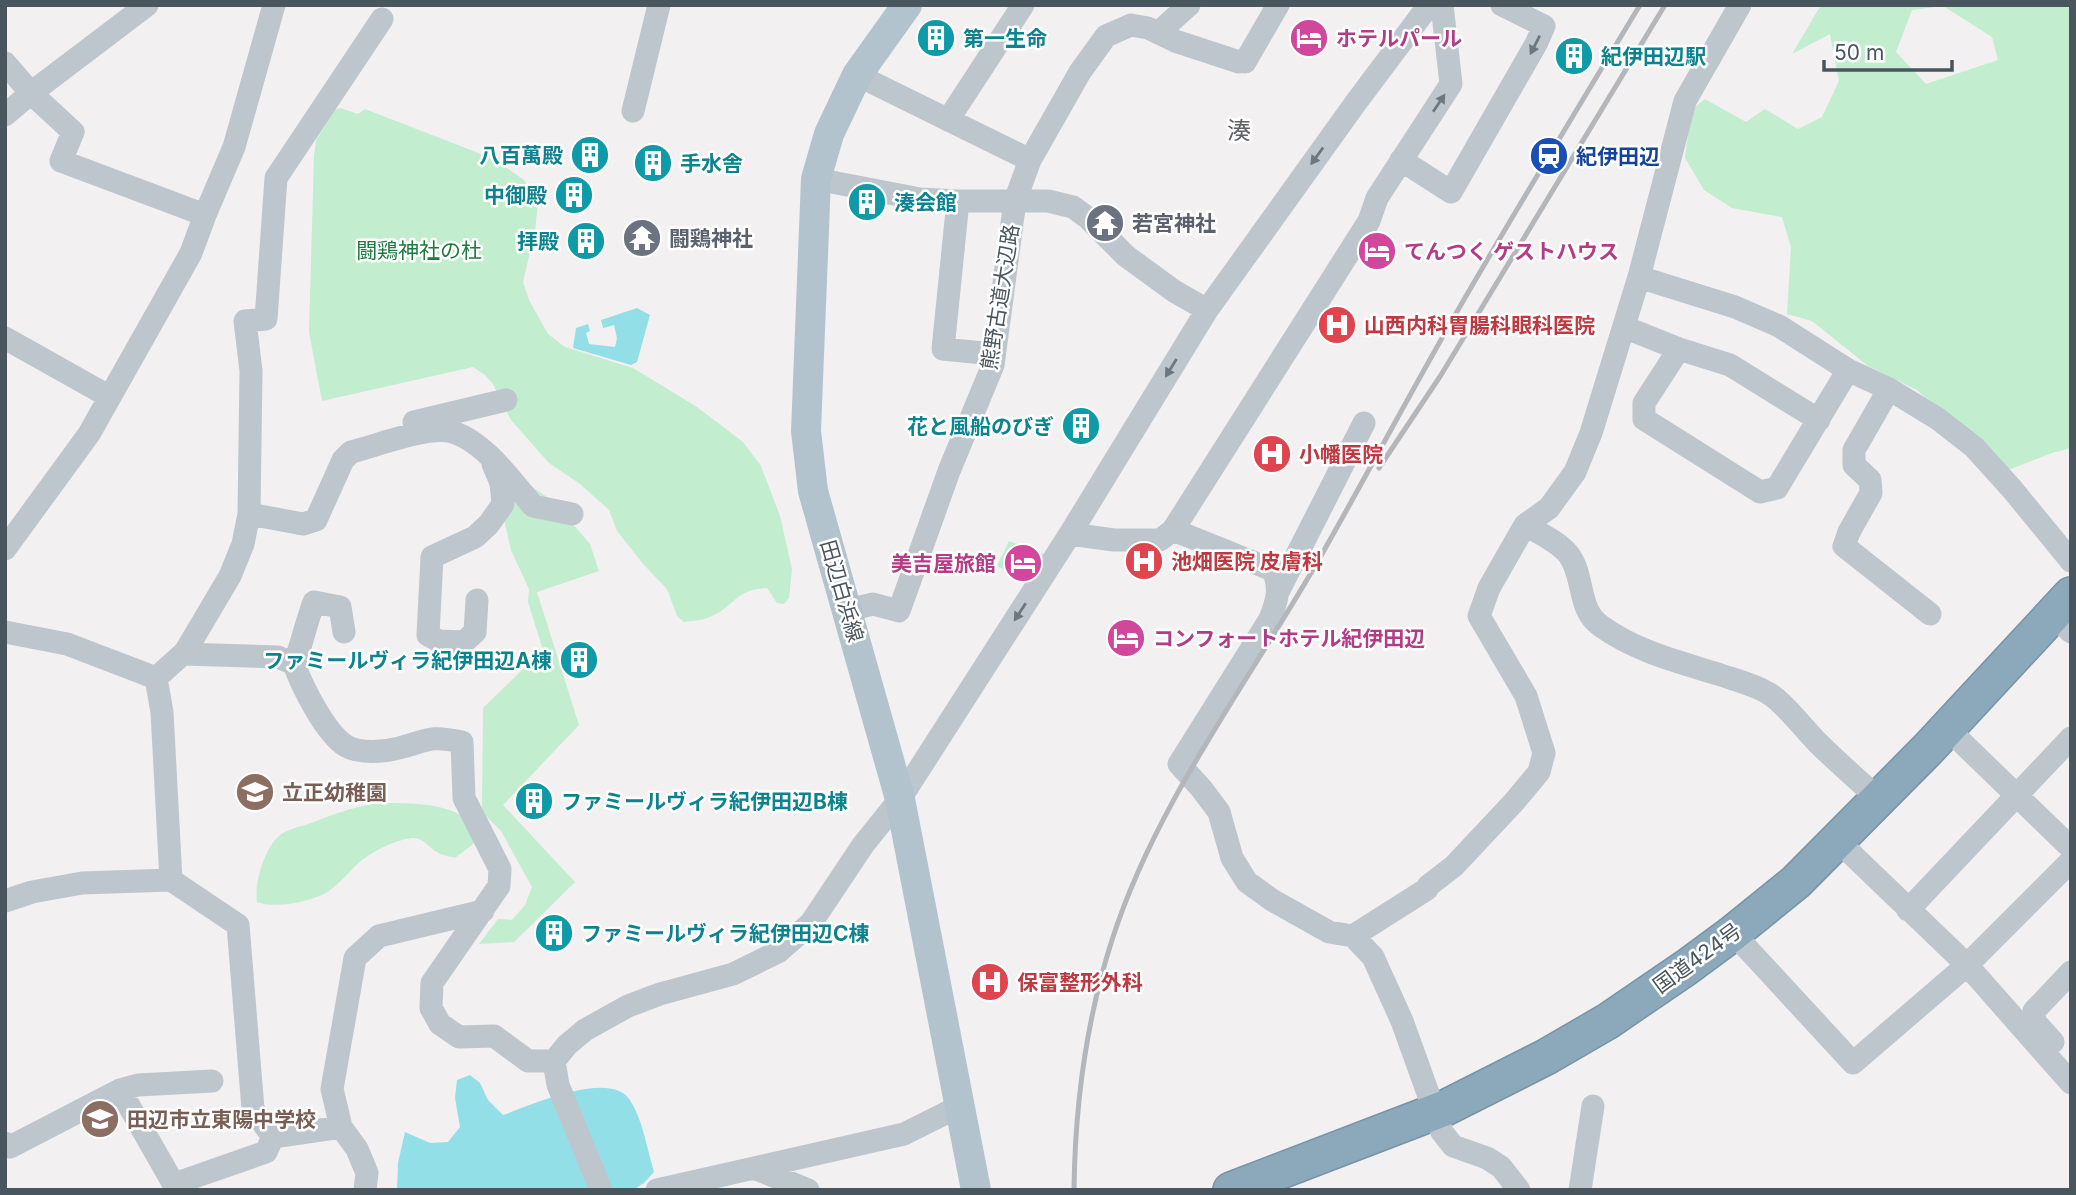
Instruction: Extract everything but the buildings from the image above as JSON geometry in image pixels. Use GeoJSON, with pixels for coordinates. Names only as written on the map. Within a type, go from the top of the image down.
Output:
{"type":"FeatureCollection","features":[{"type":"Feature","properties":{"kind":"highway","name":"国道424号"},"geometry":{"type":"LineString","coordinates":[[1231,1190],[1435,1112],[1546,1057],[1608,1021],[1734,933],[1796,881],[2065,614]]}},
{"type":"Feature","properties":{"kind":"main road","name":"田辺白浜線"},"geometry":{"type":"LineString","coordinates":[[907,5],[857,75],[828,134],[816,179],[806,431],[813,491],[900,799],[976,1190]]}},
{"type":"Feature","properties":{"kind":"street"},"geometry":{"type":"LineString","coordinates":[[5,115],[147,5]]}},
{"type":"Feature","properties":{"kind":"street"},"geometry":{"type":"LineString","coordinates":[[5,548],[89,435],[191,253],[234,147],[274,5]]}},
{"type":"Feature","properties":{"kind":"street"},"geometry":{"type":"LineString","coordinates":[[633,111],[659,5]]}},
{"type":"Feature","properties":{"kind":"street"},"geometry":{"type":"LineString","coordinates":[[948,120],[1023,5]]}},
{"type":"Feature","properties":{"kind":"street"},"geometry":{"type":"LineString","coordinates":[[1158,32],[1189,5]]}},
{"type":"Feature","properties":{"kind":"street","name":"熊野古道大辺路"},"geometry":{"type":"LineString","coordinates":[[848,610],[873,604],[899,611],[949,471],[993,365],[1015,201],[1030,160],[1080,72],[1106,36],[1131,26],[1141,26],[1175,41],[1242,62],[1278,5]]}},
{"type":"Feature","properties":{"kind":"street"},"geometry":{"type":"LineString","coordinates":[[601,1190],[558,1085],[554,1061],[567,1045],[585,1030],[628,1006],[660,994],[733,974],[778,952],[811,923],[863,845],[900,799],[1070,534],[1207,310],[1429,5]]}},
{"type":"Feature","properties":{"kind":"street"},"geometry":{"type":"LineString","coordinates":[[1070,534],[1114,540],[1160,540],[1173,530],[1369,221],[1377,198],[1451,84],[1442,5]]}},
{"type":"Feature","properties":{"kind":"street"},"geometry":{"type":"LineString","coordinates":[[1401,160],[1451,192],[1544,26],[1502,5]]}},
{"type":"Feature","properties":{"kind":"street"},"geometry":{"type":"LineString","coordinates":[[1353,936],[1427,890],[1428,886],[1454,866],[1539,772],[1544,753],[1526,696],[1479,616],[1489,588],[1525,525],[1549,508],[1575,472],[1591,433],[1639,277],[1685,101],[1740,5]]}},
{"type":"Feature","properties":{"kind":"street"},"geometry":{"type":"LineString","coordinates":[[156,678],[183,654],[230,576],[243,544],[249,514],[251,371],[245,321],[266,319],[276,178],[382,19]]}},
{"type":"Feature","properties":{"kind":"street"},"geometry":{"type":"LineString","coordinates":[[1413,26],[1432,24],[1439,27],[1447,39]]}},
{"type":"Feature","properties":{"kind":"street"},"geometry":{"type":"LineString","coordinates":[[5,63],[31,93],[74,132],[61,161],[205,215]]}},
{"type":"Feature","properties":{"kind":"street"},"geometry":{"type":"LineString","coordinates":[[857,75],[1030,160]]}},
{"type":"Feature","properties":{"kind":"street"},"geometry":{"type":"LineString","coordinates":[[816,179],[920,199],[1048,201],[1073,207],[1088,218],[1126,256],[1174,291],[1207,310]]}},
{"type":"Feature","properties":{"kind":"street"},"geometry":{"type":"LineString","coordinates":[[958,201],[943,349],[993,354]]}},
{"type":"Feature","properties":{"kind":"street"},"geometry":{"type":"LineString","coordinates":[[1639,277],[1735,307],[1779,326],[1849,370],[1889,389],[1938,419],[1974,447],[2071,561]]}},
{"type":"Feature","properties":{"kind":"street"},"geometry":{"type":"LineString","coordinates":[[1623,327],[1730,365],[1819,420]]}},
{"type":"Feature","properties":{"kind":"street"},"geometry":{"type":"LineString","coordinates":[[5,338],[110,397]]}},
{"type":"Feature","properties":{"kind":"street"},"geometry":{"type":"LineString","coordinates":[[1679,349],[1644,403],[1644,419],[1760,492],[1777,488],[1849,370]]}},
{"type":"Feature","properties":{"kind":"street"},"geometry":{"type":"LineString","coordinates":[[1889,389],[1854,450],[1854,465],[1870,480],[1871,493],[1844,546],[1930,614]]}},
{"type":"Feature","properties":{"kind":"street"},"geometry":{"type":"LineString","coordinates":[[249,514],[303,524],[316,520],[348,443],[365,434],[506,400]]}},
{"type":"Feature","properties":{"kind":"street"},"geometry":{"type":"LineString","coordinates":[[1364,423],[1279,590],[1270,619],[1179,764],[1219,812],[1232,858],[1247,882],[1272,900],[1329,932],[1353,936],[1373,957],[1402,1021],[1442,1132],[1453,1146],[1487,1158],[1501,1167],[1519,1190]]}},
{"type":"Feature","properties":{"kind":"street"},"geometry":{"type":"LineString","coordinates":[[343,460],[351,452],[425,432],[448,431],[467,440],[505,470],[533,506],[572,514]]}},
{"type":"Feature","properties":{"kind":"street"},"geometry":{"type":"LineString","coordinates":[[477,600],[475,632],[464,642],[439,641],[428,635],[432,557],[475,537],[489,524],[503,504],[501,482],[490,458]]}},
{"type":"Feature","properties":{"kind":"street"},"geometry":{"type":"LineString","coordinates":[[1525,525],[1569,555],[1586,608],[1591,618],[1599,625],[1620,638],[1670,660],[1752,685],[1771,694],[1826,751],[1880,800]]}},
{"type":"Feature","properties":{"kind":"street"},"geometry":{"type":"LineString","coordinates":[[1173,530],[1273,570],[1279,590]]}},
{"type":"Feature","properties":{"kind":"street"},"geometry":{"type":"LineString","coordinates":[[294,664],[301,647],[305,623],[314,602],[340,607],[344,632]]}},
{"type":"Feature","properties":{"kind":"street"},"geometry":{"type":"LineString","coordinates":[[5,632],[67,644],[156,678]]}},
{"type":"Feature","properties":{"kind":"street"},"geometry":{"type":"LineString","coordinates":[[183,654],[278,657],[294,664],[310,700],[334,735],[346,746],[363,751],[384,751],[429,738],[443,737],[462,742],[464,798],[500,869],[499,886],[432,983],[431,1008],[440,1024],[459,1037],[495,1036],[528,1060],[554,1061]]}},
{"type":"Feature","properties":{"kind":"street"},"geometry":{"type":"LineString","coordinates":[[156,678],[162,712],[171,880]]}},
{"type":"Feature","properties":{"kind":"street"},"geometry":{"type":"LineString","coordinates":[[1948,729],[2071,848]]}},
{"type":"Feature","properties":{"kind":"street"},"geometry":{"type":"LineString","coordinates":[[1908,910],[2071,738]]}},
{"type":"Feature","properties":{"kind":"street"},"geometry":{"type":"LineString","coordinates":[[1838,841],[1967,965],[2071,1083]]}},
{"type":"Feature","properties":{"kind":"street"},"geometry":{"type":"LineString","coordinates":[[1734,933],[1853,1063],[1967,965],[2071,862]]}},
{"type":"Feature","properties":{"kind":"street"},"geometry":{"type":"LineString","coordinates":[[5,901],[32,892],[82,883],[171,880],[238,925],[253,1109],[273,1137]]}},
{"type":"Feature","properties":{"kind":"street"},"geometry":{"type":"LineString","coordinates":[[365,1190],[367,1173],[357,1149],[341,1127],[332,1089],[355,958],[379,936],[483,911]]}},
{"type":"Feature","properties":{"kind":"street"},"geometry":{"type":"LineString","coordinates":[[2071,972],[2034,1011],[2035,1022],[2071,1062]]}},
{"type":"Feature","properties":{"kind":"street"},"geometry":{"type":"LineString","coordinates":[[5,1143],[10,1147],[120,1090],[138,1085],[212,1081]]}},
{"type":"Feature","properties":{"kind":"street"},"geometry":{"type":"LineString","coordinates":[[120,1090],[176,1187],[266,1152],[273,1137]]}},
{"type":"Feature","properties":{"kind":"street"},"geometry":{"type":"LineString","coordinates":[[657,1190],[904,1134],[960,1106]]}},
{"type":"Feature","properties":{"kind":"street"},"geometry":{"type":"LineString","coordinates":[[1580,1190],[1593,1106]]}},
{"type":"Feature","properties":{"kind":"street"},"geometry":{"type":"LineString","coordinates":[[273,1137],[341,1127]]}},
{"type":"Feature","properties":{"kind":"street"},"geometry":{"type":"LineString","coordinates":[[754,1168],[808,1190]]}},
{"type":"Feature","properties":{"kind":"green space"},"geometry":{"type":"Polygon","coordinates":[[[1821,5],[2071,5],[2071,448],[2003,472],[1917,390],[1868,366],[1812,321],[1787,314],[1791,247],[1782,217],[1732,208],[1704,190],[1685,158],[1691,110],[1705,99],[1746,122],[1765,109],[1798,129],[1822,117],[1839,81],[1830,34],[1792,54],[1821,5]],[[1943,6],[1912,10],[1896,52],[1926,84],[1998,60],[1992,37],[1943,6]]]}},
{"type":"Feature","properties":{"kind":"green space","name":"闘鶏神社の杜"},"geometry":{"type":"Polygon","coordinates":[[[340,108],[358,114],[365,109],[481,154],[500,163],[524,180],[538,203],[535,231],[523,282],[529,300],[548,334],[565,347],[633,368],[697,407],[743,442],[761,466],[780,516],[792,569],[789,598],[784,604],[777,603],[767,588],[756,589],[742,594],[712,616],[684,622],[677,616],[667,589],[617,531],[609,510],[580,484],[549,463],[511,420],[493,384],[473,367],[322,401],[309,332],[314,156],[316,140],[335,110],[340,108]]]}},
{"type":"Feature","properties":{"kind":"green space"},"geometry":{"type":"Polygon","coordinates":[[[490,458],[572,514],[571,522],[590,544],[599,571],[537,592],[579,725],[503,805],[575,882],[514,942],[479,944],[498,919],[512,920],[525,905],[532,887],[501,831],[482,812],[483,708],[543,650],[528,602],[529,589],[511,550],[490,458]]]}},
{"type":"Feature","properties":{"kind":"green space"},"geometry":{"type":"Polygon","coordinates":[[[1009,541],[1044,554],[1028,583],[997,566],[1009,541]]]}},
{"type":"Feature","properties":{"kind":"green space"},"geometry":{"type":"Polygon","coordinates":[[[377,803],[422,804],[445,808],[468,822],[477,841],[455,858],[437,852],[419,839],[399,841],[367,856],[326,893],[301,902],[282,905],[257,902],[257,885],[262,864],[271,846],[283,833],[341,812],[377,803]]]}},
{"type":"Feature","properties":{"kind":"water"},"geometry":{"type":"Polygon","coordinates":[[[637,308],[650,315],[637,362],[631,365],[573,348],[576,328],[588,324],[590,331],[586,333],[589,344],[615,347],[617,338],[614,325],[603,328],[601,320],[637,308]]]}},
{"type":"Feature","properties":{"kind":"water"},"geometry":{"type":"Polygon","coordinates":[[[470,1075],[480,1083],[488,1100],[503,1115],[588,1088],[620,1091],[630,1100],[638,1116],[654,1172],[633,1190],[397,1190],[398,1163],[405,1132],[430,1143],[448,1142],[460,1127],[455,1098],[457,1080],[470,1075]]]}},
{"type":"Feature","properties":{"kind":"railway"},"geometry":{"type":"LineString","coordinates":[[1074,1190],[1080,1095],[1095,1001],[1112,940],[1153,839],[1207,742],[1322,554],[1484,266],[1640,5]]}},
{"type":"Feature","properties":{"kind":"railway"},"geometry":{"type":"LineString","coordinates":[[1379,468],[1441,375],[1665,5]]}},
{"type":"Feature","properties":{"kind":"place","name":"第一生命"},"geometry":{"type":"Point","coordinates":[936,38]}},
{"type":"Feature","properties":{"kind":"place","name":"ホテルパール"},"geometry":{"type":"Point","coordinates":[1309,38]}},
{"type":"Feature","properties":{"kind":"place","name":"紀伊田辺駅"},"geometry":{"type":"Point","coordinates":[1574,56]}},
{"type":"Feature","properties":{"kind":"place","name":"八百萬殿"},"geometry":{"type":"Point","coordinates":[590,155]}},
{"type":"Feature","properties":{"kind":"place","name":"紀伊田辺"},"geometry":{"type":"Point","coordinates":[1549,156]}},
{"type":"Feature","properties":{"kind":"place","name":"手水舎"},"geometry":{"type":"Point","coordinates":[653,163]}},
{"type":"Feature","properties":{"kind":"place","name":"中御殿"},"geometry":{"type":"Point","coordinates":[574,195]}},
{"type":"Feature","properties":{"kind":"place","name":"湊会館"},"geometry":{"type":"Point","coordinates":[867,202]}},
{"type":"Feature","properties":{"kind":"place","name":"若宮神社"},"geometry":{"type":"Point","coordinates":[1105,223]}},
{"type":"Feature","properties":{"kind":"place","name":"闘鶏神社"},"geometry":{"type":"Point","coordinates":[642,238]}},
{"type":"Feature","properties":{"kind":"place","name":"拝殿"},"geometry":{"type":"Point","coordinates":[586,241]}},
{"type":"Feature","properties":{"kind":"place","name":"てんつく ゲストハウス"},"geometry":{"type":"Point","coordinates":[1377,251]}},
{"type":"Feature","properties":{"kind":"place","name":"山西内科胃腸科眼科医院"},"geometry":{"type":"Point","coordinates":[1337,325]}},
{"type":"Feature","properties":{"kind":"place","name":"花と風船のびぎ"},"geometry":{"type":"Point","coordinates":[1081,426]}},
{"type":"Feature","properties":{"kind":"place","name":"小幡医院"},"geometry":{"type":"Point","coordinates":[1272,454]}},
{"type":"Feature","properties":{"kind":"place","name":"池畑医院 皮膚科"},"geometry":{"type":"Point","coordinates":[1144,561]}},
{"type":"Feature","properties":{"kind":"place","name":"美吉屋旅館"},"geometry":{"type":"Point","coordinates":[1023,563]}},
{"type":"Feature","properties":{"kind":"place","name":"コンフォートホテル紀伊田辺"},"geometry":{"type":"Point","coordinates":[1126,638]}},
{"type":"Feature","properties":{"kind":"place","name":"ファミールヴィラ紀伊田辺A棟"},"geometry":{"type":"Point","coordinates":[579,660]}},
{"type":"Feature","properties":{"kind":"place","name":"立正幼稚園"},"geometry":{"type":"Point","coordinates":[255,792]}},
{"type":"Feature","properties":{"kind":"place","name":"ファミールヴィラ紀伊田辺B棟"},"geometry":{"type":"Point","coordinates":[534,801]}},
{"type":"Feature","properties":{"kind":"place","name":"ファミールヴィラ紀伊田辺C棟"},"geometry":{"type":"Point","coordinates":[554,933]}},
{"type":"Feature","properties":{"kind":"place","name":"保富整形外科"},"geometry":{"type":"Point","coordinates":[990,982]}},
{"type":"Feature","properties":{"kind":"place","name":"田辺市立東陽中学校"},"geometry":{"type":"Point","coordinates":[100,1119]}},
{"type":"Feature","properties":{"kind":"district","name":"湊"},"geometry":{"type":"Point","coordinates":[1239,130]}}]}
